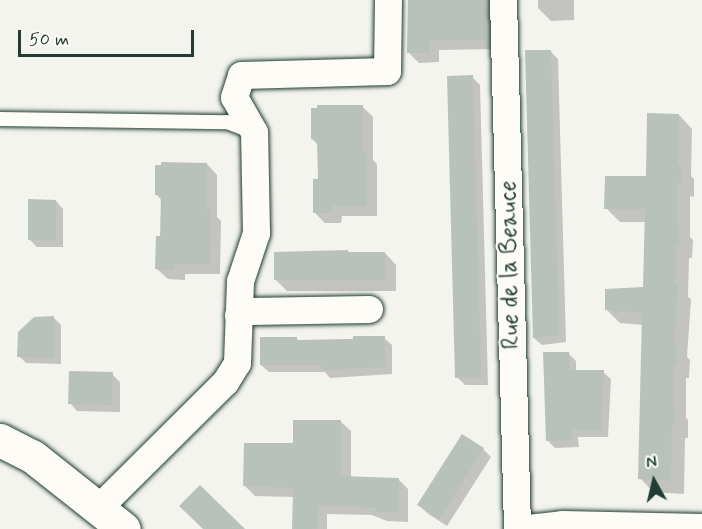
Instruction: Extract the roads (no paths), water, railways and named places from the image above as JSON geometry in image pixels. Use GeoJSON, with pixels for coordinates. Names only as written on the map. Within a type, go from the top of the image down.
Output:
{"type":"FeatureCollection","features":[{"type":"Feature","properties":{"kind":"street"},"geometry":{"type":"LineString","coordinates":[[98,508],[225,382],[237,363],[240,281],[256,233],[254,132],[234,97],[241,75],[387,71],[388,0]]}},
{"type":"Feature","properties":{"kind":"street","name":"Rue de la Beauce"},"geometry":{"type":"LineString","coordinates":[[503,0],[518,529]]}},
{"type":"Feature","properties":{"kind":"street"},"geometry":{"type":"LineString","coordinates":[[238,315],[249,311],[369,309]]}},
{"type":"Feature","properties":{"kind":"street"},"geometry":{"type":"LineString","coordinates":[[0,440],[32,456],[124,529]]}},
{"type":"Feature","properties":{"kind":"street"},"geometry":{"type":"LineString","coordinates":[[518,529],[562,524],[702,527]]}},
{"type":"Feature","properties":{"kind":"lane"},"geometry":{"type":"LineString","coordinates":[[0,119],[227,122],[254,132]]}}]}
